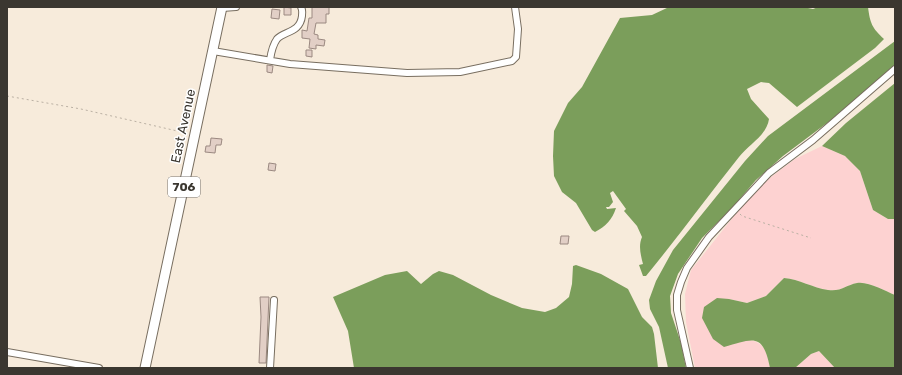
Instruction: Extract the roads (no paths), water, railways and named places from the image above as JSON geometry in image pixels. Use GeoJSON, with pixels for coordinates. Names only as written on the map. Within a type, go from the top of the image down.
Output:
{"type":"FeatureCollection","features":[{"type":"Feature","properties":{"kind":"main road","name":"East Avenue"},"geometry":{"type":"LineString","coordinates":[[145,368],[222,7]]}},
{"type":"Feature","properties":{"kind":"street"},"geometry":{"type":"LineString","coordinates":[[222,7],[236,7]]}},
{"type":"Feature","properties":{"kind":"street"},"geometry":{"type":"LineString","coordinates":[[270,60],[271,50],[278,38],[290,32],[301,22],[301,7]]}},
{"type":"Feature","properties":{"kind":"street"},"geometry":{"type":"LineString","coordinates":[[212,51],[290,64],[407,73],[460,72],[512,61],[516,57],[518,29],[515,7]]}},
{"type":"Feature","properties":{"kind":"street"},"geometry":{"type":"LineString","coordinates":[[690,368],[677,310],[677,295],[680,282],[687,268],[709,237],[769,173],[813,140],[895,69]]}},
{"type":"Feature","properties":{"kind":"street"},"geometry":{"type":"LineString","coordinates":[[270,368],[274,300]]}},
{"type":"Feature","properties":{"kind":"street"},"geometry":{"type":"LineString","coordinates":[[7,352],[99,368]]}}]}
